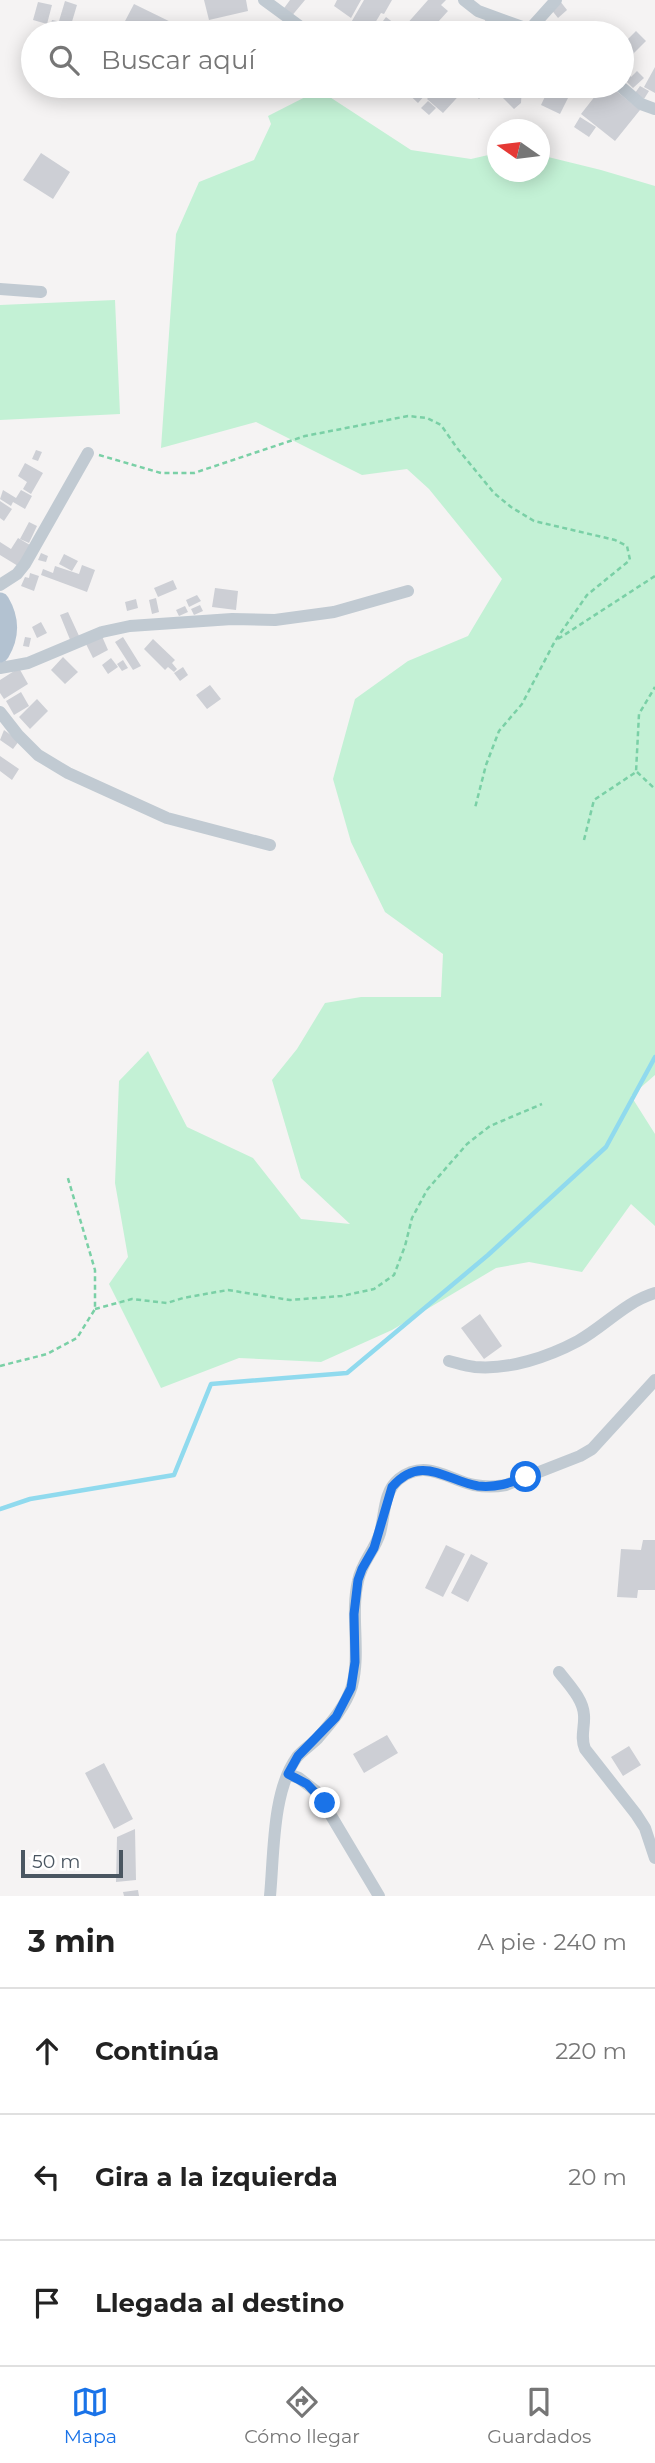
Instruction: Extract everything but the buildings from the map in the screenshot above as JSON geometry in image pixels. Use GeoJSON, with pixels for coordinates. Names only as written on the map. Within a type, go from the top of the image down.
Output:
{"type":"FeatureCollection","features":[{"type":"Feature","properties":{"kind":"main road"},"geometry":{"type":"LineString","coordinates":[[0,602],[8,625],[6,640],[0,653]]}},
{"type":"Feature","properties":{"kind":"street"},"geometry":{"type":"LineString","coordinates":[[264,0],[293,21]]}},
{"type":"Feature","properties":{"kind":"street"},"geometry":{"type":"LineString","coordinates":[[464,0],[478,11],[506,21]]}},
{"type":"Feature","properties":{"kind":"street"},"geometry":{"type":"LineString","coordinates":[[541,21],[556,0]]}},
{"type":"Feature","properties":{"kind":"street"},"geometry":{"type":"LineString","coordinates":[[634,98],[655,109]]}},
{"type":"Feature","properties":{"kind":"street"},"geometry":{"type":"LineString","coordinates":[[0,289],[41,292]]}},
{"type":"Feature","properties":{"kind":"street"},"geometry":{"type":"LineString","coordinates":[[0,585],[17,574],[25,564],[88,453]]}},
{"type":"Feature","properties":{"kind":"street"},"geometry":{"type":"LineString","coordinates":[[0,668],[28,663],[102,632],[130,626],[232,619],[275,620],[334,612],[408,591]]}},
{"type":"Feature","properties":{"kind":"street"},"geometry":{"type":"LineString","coordinates":[[0,712],[38,755],[68,773],[167,818],[270,845]]}},
{"type":"Feature","properties":{"kind":"street"},"geometry":{"type":"LineString","coordinates":[[449,1361],[474,1367],[498,1366],[552,1353],[578,1341],[625,1307],[655,1293]]}},
{"type":"Feature","properties":{"kind":"street"},"geometry":{"type":"LineString","coordinates":[[270,1896],[279,1806],[288,1774],[298,1756],[336,1717],[351,1688],[355,1662],[354,1614],[358,1580],[374,1548],[388,1496],[398,1480],[417,1471],[429,1471],[475,1485],[506,1485],[592,1449],[655,1380]]}},
{"type":"Feature","properties":{"kind":"street"},"geometry":{"type":"LineString","coordinates":[[559,1672],[576,1694],[582,1707],[582,1738],[585,1749],[645,1828],[655,1858]]}},
{"type":"Feature","properties":{"kind":"street"},"geometry":{"type":"LineString","coordinates":[[288,1774],[299,1778],[317,1792],[379,1896]]}},
{"type":"Feature","properties":{"kind":"path"},"geometry":{"type":"LineString","coordinates":[[88,453],[161,472],[194,473],[305,436],[408,416],[427,418],[441,425],[494,493],[534,522],[615,540],[626,546],[630,560],[587,595],[555,641],[522,704],[499,731],[486,765],[475,808]]}},
{"type":"Feature","properties":{"kind":"path"},"geometry":{"type":"LineString","coordinates":[[555,641],[655,576]]}},
{"type":"Feature","properties":{"kind":"path"},"geometry":{"type":"LineString","coordinates":[[636,772],[639,713],[655,687]]}},
{"type":"Feature","properties":{"kind":"path"},"geometry":{"type":"LineString","coordinates":[[636,772],[655,789]]}},
{"type":"Feature","properties":{"kind":"path"},"geometry":{"type":"LineString","coordinates":[[584,839],[594,800],[636,772]]}},
{"type":"Feature","properties":{"kind":"path"},"geometry":{"type":"LineString","coordinates":[[95,1309],[132,1299],[167,1303],[183,1297],[228,1290],[290,1300],[342,1296],[374,1289],[394,1275],[412,1218],[426,1190],[467,1144],[490,1126],[542,1104]]}},
{"type":"Feature","properties":{"kind":"path"},"geometry":{"type":"LineString","coordinates":[[0,1366],[9,1366],[47,1354],[77,1338],[95,1309],[95,1269],[67,1175]]}},
{"type":"Feature","properties":{"kind":"green space"},"geometry":{"type":"Polygon","coordinates":[[[303,98],[331,98],[411,150],[471,159],[487,155],[487,182],[550,182],[550,157],[655,186],[655,1075],[631,1096],[655,1134],[655,1226],[631,1204],[582,1272],[529,1262],[496,1268],[392,1330],[321,1362],[239,1358],[161,1388],[109,1284],[128,1257],[115,1183],[119,1081],[148,1051],[187,1127],[253,1158],[301,1219],[350,1224],[301,1178],[272,1080],[297,1049],[325,1003],[361,997],[441,997],[443,954],[385,912],[351,842],[333,779],[355,699],[408,661],[468,636],[502,579],[429,489],[407,469],[362,475],[256,422],[161,448],[176,234],[199,182],[254,160],[271,124],[268,116],[303,98]]]}},
{"type":"Feature","properties":{"kind":"green space"},"geometry":{"type":"Polygon","coordinates":[[[115,300],[120,414],[0,420],[0,305],[115,300]]]}},
{"type":"Feature","properties":{"kind":"waterway"},"geometry":{"type":"LineString","coordinates":[[0,1509],[30,1499],[174,1475],[211,1384],[347,1373],[488,1255],[606,1147],[655,1057]]}},
{"type":"Feature","properties":{"kind":"route"},"geometry":{"type":"LineString","coordinates":[[325,1803],[307,1784],[288,1774],[298,1756],[336,1717],[351,1688],[355,1662],[354,1614],[358,1580],[381,1530],[384,1509],[392,1487],[405,1475],[417,1471],[449,1475],[475,1485],[496,1487],[526,1477]]}}]}
